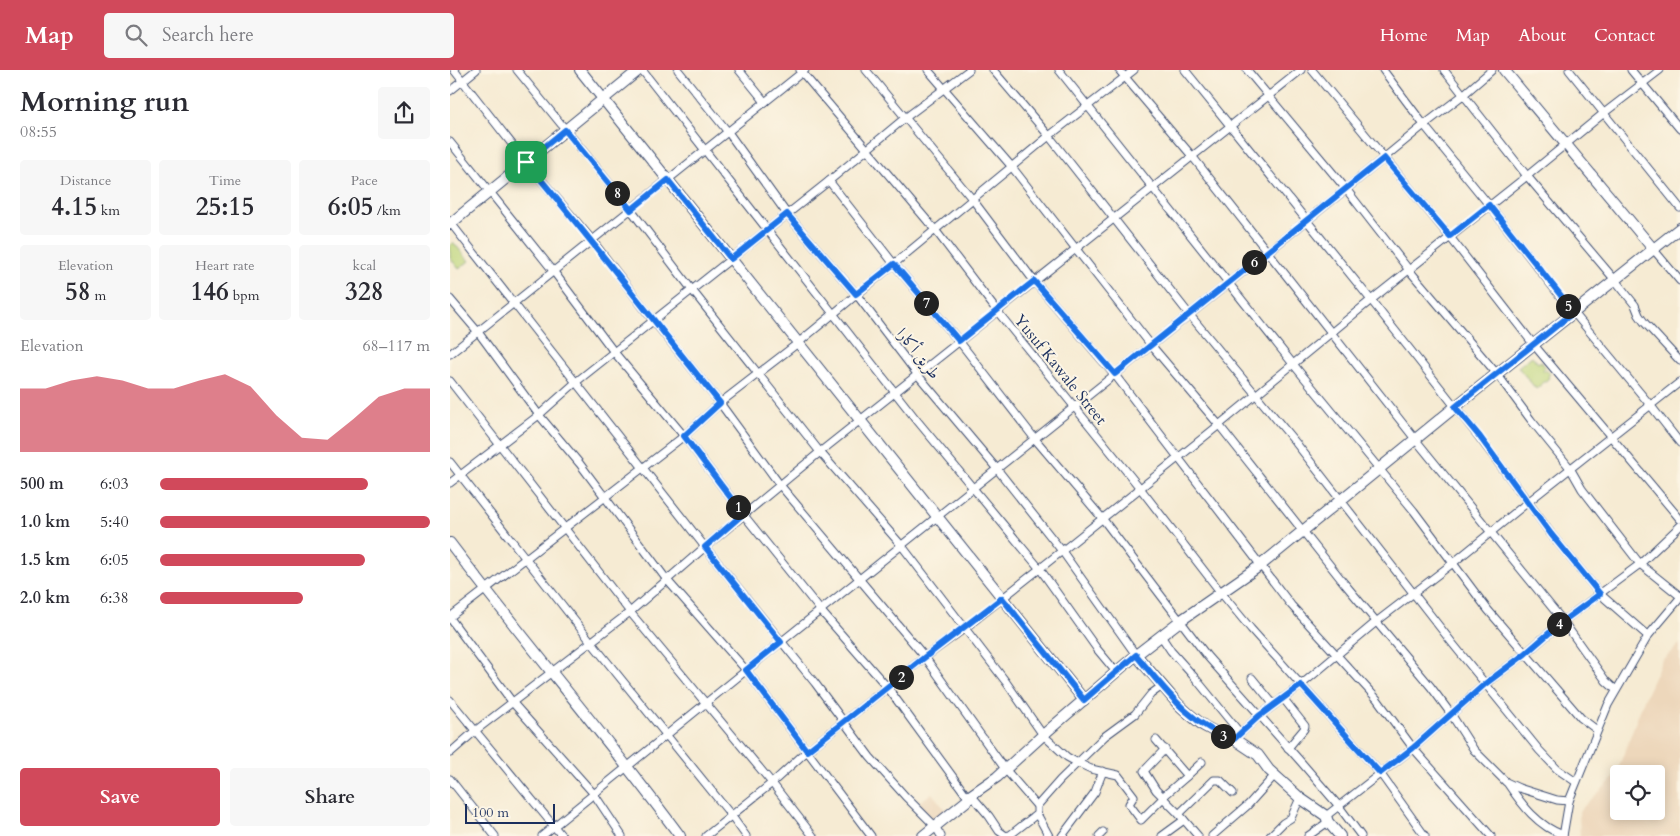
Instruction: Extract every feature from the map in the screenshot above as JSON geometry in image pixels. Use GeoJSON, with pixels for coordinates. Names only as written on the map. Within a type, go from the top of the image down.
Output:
{"type":"FeatureCollection","features":[{"type":"Feature","properties":{"kind":"street"},"geometry":{"type":"LineString","coordinates":[[454,70],[526,162],[592,240],[720,403],[780,485],[925,657],[1005,770],[1037,810],[1049,836]]}},
{"type":"Feature","properties":{"kind":"street"},"geometry":{"type":"LineString","coordinates":[[450,91],[476,70]]}},
{"type":"Feature","properties":{"kind":"street"},"geometry":{"type":"LineString","coordinates":[[517,70],[631,210],[820,452],[902,546],[1006,682],[1043,735],[1067,757],[1078,763],[1091,769],[1122,777],[1134,796],[1130,804],[1140,820],[1202,762]]}},
{"type":"Feature","properties":{"kind":"street"},"geometry":{"type":"LineString","coordinates":[[580,70],[1084,700]]}},
{"type":"Feature","properties":{"kind":"street"},"geometry":{"type":"LineString","coordinates":[[941,836],[935,826],[870,757],[845,722],[450,223],[640,70],[706,149],[767,230],[895,392],[1040,568],[1097,649],[1117,673]]}},
{"type":"Feature","properties":{"kind":"street","name":"طريق أكارا"},"geometry":{"type":"LineString","coordinates":[[678,70],[728,132],[787,214],[856,294],[917,374],[1062,551],[1136,655]]}},
{"type":"Feature","properties":{"kind":"street"},"geometry":{"type":"LineString","coordinates":[[740,70],[765,102]]}},
{"type":"Feature","properties":{"kind":"street"},"geometry":{"type":"LineString","coordinates":[[866,70],[973,200],[1034,281],[1115,374],[1291,605],[1377,699],[1413,748],[1491,836]]}},
{"type":"Feature","properties":{"kind":"street"},"geometry":{"type":"LineString","coordinates":[[928,70],[1012,167],[1151,345],[1219,425],[1451,714],[1474,750],[1506,782],[1518,800],[1543,825],[1563,835],[1569,801],[1597,730],[1616,690],[1648,636],[1680,596],[1640,564],[1582,489],[1570,468],[1497,374],[1409,270],[1346,189],[1247,70]]}},
{"type":"Feature","properties":{"kind":"street"},"geometry":{"type":"LineString","coordinates":[[450,483],[539,415],[576,382],[829,181],[905,118],[969,70]]}},
{"type":"Feature","properties":{"kind":"street"},"geometry":{"type":"LineString","coordinates":[[993,70],[1049,136],[1189,314],[1341,499],[1485,684],[1539,750],[1557,769],[1576,782]]}},
{"type":"Feature","properties":{"kind":"street"},"geometry":{"type":"LineString","coordinates":[[1058,70],[1414,512],[1488,610],[1581,718],[1597,730]]}},
{"type":"Feature","properties":{"kind":"street"},"geometry":{"type":"LineString","coordinates":[[1119,70],[1192,156],[1415,439],[1563,621],[1606,681],[1616,690]]}},
{"type":"Feature","properties":{"kind":"street"},"geometry":{"type":"LineString","coordinates":[[622,836],[594,794],[513,703],[450,617],[684,436],[720,403],[798,343],[1049,136],[1134,70]]}},
{"type":"Feature","properties":{"kind":"street"},"geometry":{"type":"LineString","coordinates":[[1185,70],[1480,437],[1551,534],[1600,594],[1648,636]]}},
{"type":"Feature","properties":{"kind":"street"},"geometry":{"type":"LineString","coordinates":[[450,753],[475,731],[592,643],[743,514],[917,374],[1301,70]]}},
{"type":"Feature","properties":{"kind":"street"},"geometry":{"type":"LineString","coordinates":[[1312,70],[1450,236],[1534,345],[1680,520]]}},
{"type":"Feature","properties":{"kind":"street"},"geometry":{"type":"LineString","coordinates":[[1383,70],[1424,125],[1680,443]]}},
{"type":"Feature","properties":{"kind":"street"},"geometry":{"type":"LineString","coordinates":[[1444,70],[1527,176],[1635,305],[1644,322],[1680,362]]}},
{"type":"Feature","properties":{"kind":"street"},"geometry":{"type":"LineString","coordinates":[[542,836],[1492,70]]}},
{"type":"Feature","properties":{"kind":"street"},"geometry":{"type":"LineString","coordinates":[[1504,70],[1680,281]]}},
{"type":"Feature","properties":{"kind":"street"},"geometry":{"type":"LineString","coordinates":[[1569,70],[1680,208]]}},
{"type":"Feature","properties":{"kind":"street"},"geometry":{"type":"LineString","coordinates":[[1631,70],[1680,129]]}},
{"type":"Feature","properties":{"kind":"street"},"geometry":{"type":"LineString","coordinates":[[706,836],[772,783],[807,751],[1062,551],[1450,236],[1527,176],[1565,143],[1660,70]]}},
{"type":"Feature","properties":{"kind":"street"},"geometry":{"type":"LineString","coordinates":[[450,354],[803,71]]}},
{"type":"Feature","properties":{"kind":"street","name":"Yusuf Kawale Street"},"geometry":{"type":"LineString","coordinates":[[803,71],[866,150],[936,231],[997,311],[1140,488],[1222,594],[1380,773],[1425,836]]}},
{"type":"Feature","properties":{"kind":"street"},"geometry":{"type":"LineString","coordinates":[[450,142],[554,272],[614,352],[684,436],[743,514],[821,611],[888,688],[970,797],[990,816],[1000,831],[1006,836],[1010,835],[1037,810],[1060,780],[1105,736],[1135,714],[1151,694],[1162,686]]}},
{"type":"Feature","properties":{"kind":"street"},"geometry":{"type":"LineString","coordinates":[[829,181],[894,264],[959,341],[1035,439],[1102,518],[1207,656],[1338,805],[1361,836]]}},
{"type":"Feature","properties":{"kind":"street"},"geometry":{"type":"LineString","coordinates":[[923,836],[997,777],[1136,655],[1180,621],[1261,566],[1415,439],[1680,228]]}},
{"type":"Feature","properties":{"kind":"street"},"geometry":{"type":"LineString","coordinates":[[450,299],[478,332],[539,415],[606,498],[667,580],[746,670],[871,836]]}},
{"type":"Feature","properties":{"kind":"street"},"geometry":{"type":"LineString","coordinates":[[450,381],[630,612],[772,783],[813,836]]}},
{"type":"Feature","properties":{"kind":"street"},"geometry":{"type":"LineString","coordinates":[[1136,655],[1178,704],[1204,726],[1221,735],[1237,736],[1259,716],[1301,685],[1413,592],[1453,563],[1680,382]]}},
{"type":"Feature","properties":{"kind":"street"},"geometry":{"type":"LineString","coordinates":[[450,462],[746,836]]}},
{"type":"Feature","properties":{"kind":"street"},"geometry":{"type":"LineString","coordinates":[[1308,836],[1327,819],[1338,805],[1413,748],[1485,684],[1525,654],[1563,621],[1640,564],[1680,526]]}},
{"type":"Feature","properties":{"kind":"street"},"geometry":{"type":"LineString","coordinates":[[450,542],[485,589],[628,767],[680,836]]}},
{"type":"Feature","properties":{"kind":"street"},"geometry":{"type":"LineString","coordinates":[[1161,636],[1171,651],[1206,691],[1237,736],[1258,755],[1275,775],[1327,819],[1340,836]]}},
{"type":"Feature","properties":{"kind":"street"},"geometry":{"type":"LineString","coordinates":[[1252,678],[1274,704]]}},
{"type":"Feature","properties":{"kind":"street"},"geometry":{"type":"LineString","coordinates":[[1283,698],[1305,726],[1288,748]]}},
{"type":"Feature","properties":{"kind":"street"},"geometry":{"type":"LineString","coordinates":[[450,700],[562,836]]}},
{"type":"Feature","properties":{"kind":"street"},"geometry":{"type":"LineString","coordinates":[[1156,740],[1187,776]]}},
{"type":"Feature","properties":{"kind":"street"},"geometry":{"type":"LineString","coordinates":[[1165,750],[1144,772],[1156,790],[1198,836]]}},
{"type":"Feature","properties":{"kind":"street"},"geometry":{"type":"LineString","coordinates":[[1062,836],[1095,792],[1103,771]]}},
{"type":"Feature","properties":{"kind":"street"},"geometry":{"type":"LineString","coordinates":[[1212,836],[1248,805],[1275,775]]}},
{"type":"Feature","properties":{"kind":"street"},"geometry":{"type":"LineString","coordinates":[[450,779],[495,836]]}},
{"type":"Feature","properties":{"kind":"street"},"geometry":{"type":"LineString","coordinates":[[1162,836],[1182,817],[1214,780],[1220,780],[1233,793]]}},
{"type":"Feature","properties":{"kind":"street"},"geometry":{"type":"LineString","coordinates":[[1506,782],[1557,800],[1569,801]]}},
{"type":"Feature","properties":{"kind":"street"},"geometry":{"type":"LineString","coordinates":[[1270,836],[1279,826],[1291,818],[1300,798]]}},
{"type":"Feature","properties":{"kind":"shaded area"},"geometry":{"type":"Polygon","coordinates":[[[1680,644],[1680,836],[1580,836],[1579,811],[1610,782],[1610,820],[1665,820],[1665,765],[1620,765],[1645,697],[1662,660],[1680,644]]]}},
{"type":"Feature","properties":{"kind":"shaded area"},"geometry":{"type":"Polygon","coordinates":[[[932,793],[946,811],[933,823],[915,805],[932,793]]]}},
{"type":"Feature","properties":{"kind":"green space"},"geometry":{"type":"Polygon","coordinates":[[[453,242],[469,261],[459,269],[450,258],[450,245],[453,242]]]}},
{"type":"Feature","properties":{"kind":"green space"},"geometry":{"type":"Polygon","coordinates":[[[1532,356],[1538,363],[1541,361],[1545,367],[1544,371],[1546,370],[1550,374],[1549,378],[1536,389],[1518,367],[1532,356]]]}},
{"type":"Feature","properties":{"kind":"route"},"geometry":{"type":"LineString","coordinates":[[565,130],[631,210],[668,180],[731,259],[787,214],[856,294],[894,264],[959,341],[1034,281],[1115,374],[1384,158],[1450,236],[1489,205],[1574,312],[1455,407],[1480,437],[1551,534],[1600,594],[1563,621],[1525,654],[1485,684],[1413,748],[1380,773],[1301,685],[1259,716],[1234,739],[1204,726],[1189,714],[1178,704],[1136,655],[1084,700],[1002,598],[807,751],[746,670],[781,642],[705,547],[743,514],[684,436],[720,403],[592,240],[526,162],[565,130]]}}]}
